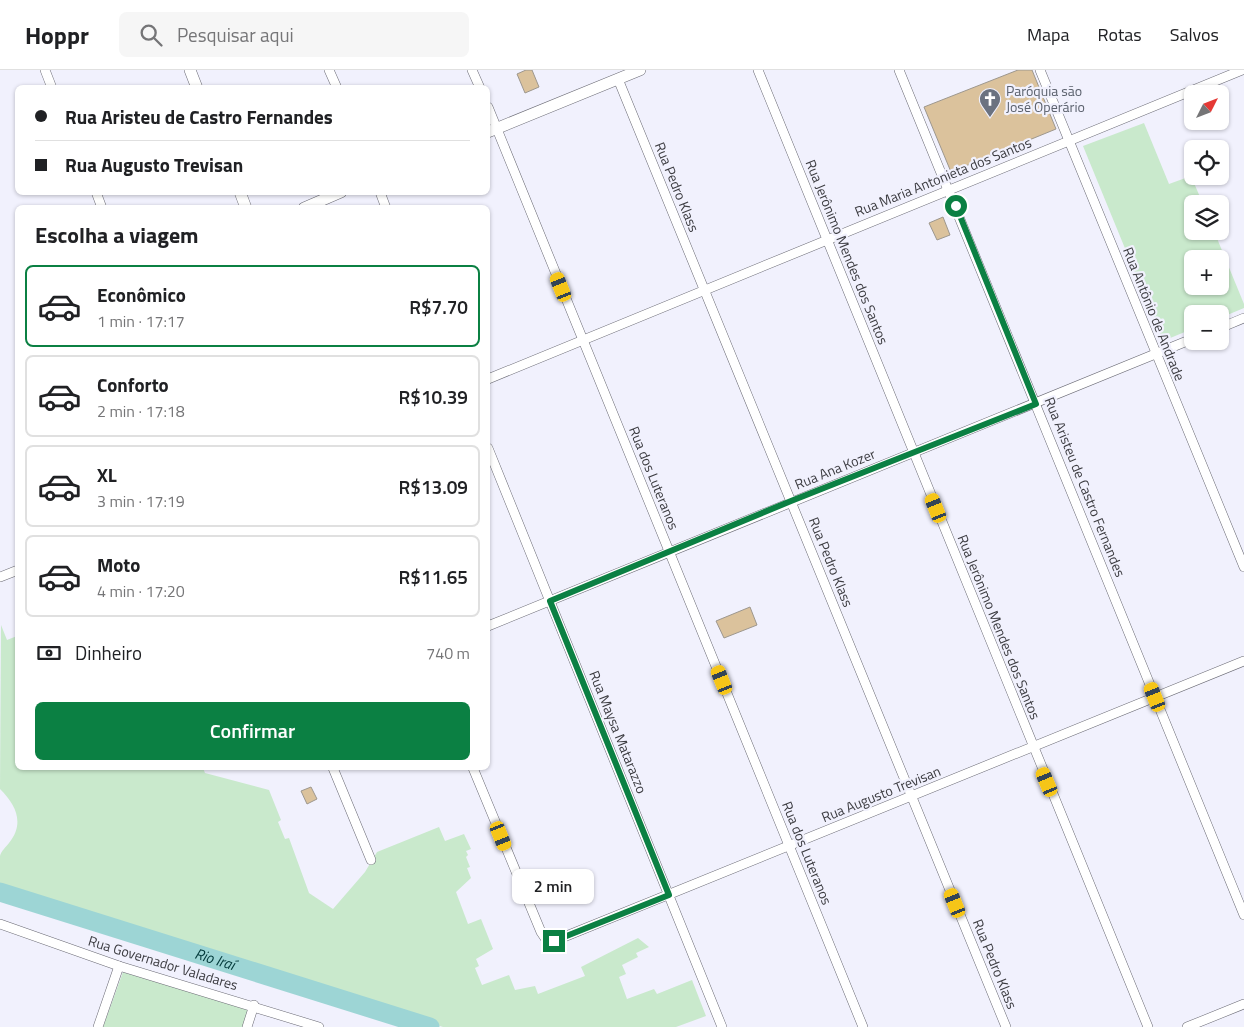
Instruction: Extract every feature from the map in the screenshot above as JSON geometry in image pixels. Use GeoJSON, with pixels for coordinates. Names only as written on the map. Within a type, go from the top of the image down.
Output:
{"type":"FeatureCollection","features":[{"type":"Feature","properties":{"kind":"street"},"geometry":{"type":"LineString","coordinates":[[45,70],[51,85]]}},
{"type":"Feature","properties":{"kind":"street"},"geometry":{"type":"LineString","coordinates":[[190,70],[196,85]]}},
{"type":"Feature","properties":{"kind":"street"},"geometry":{"type":"LineString","coordinates":[[329,70],[335,85]]}},
{"type":"Feature","properties":{"kind":"street"},"geometry":{"type":"LineString","coordinates":[[472,70],[479,85]]}},
{"type":"Feature","properties":{"kind":"street"},"geometry":{"type":"LineString","coordinates":[[492,131],[640,70]]}},
{"type":"Feature","properties":{"kind":"street","name":"Rua Jerônimo Mendes dos Santos"},"geometry":{"type":"LineString","coordinates":[[758,70],[1148,1027]]}},
{"type":"Feature","properties":{"kind":"street","name":"Rua Aristeu de Castro Fernandes"},"geometry":{"type":"LineString","coordinates":[[899,70],[1244,915]]}},
{"type":"Feature","properties":{"kind":"street","name":"Rua Antônio de Andrade"},"geometry":{"type":"LineString","coordinates":[[1040,70],[1244,567]]}},
{"type":"Feature","properties":{"kind":"street","name":"Rua Maria Antonieta dos Santos"},"geometry":{"type":"LineString","coordinates":[[490,378],[1242,70]]}},
{"type":"Feature","properties":{"kind":"street","name":"Rua Pedro Klass"},"geometry":{"type":"LineString","coordinates":[[618,79],[1006,1027]]}},
{"type":"Feature","properties":{"kind":"street","name":"Rua dos Luteranos"},"geometry":{"type":"LineString","coordinates":[[492,131],[583,340],[863,1027]]}},
{"type":"Feature","properties":{"kind":"street"},"geometry":{"type":"LineString","coordinates":[[311,205],[334,195]]}},
{"type":"Feature","properties":{"kind":"street"},"geometry":{"type":"LineString","coordinates":[[1229,324],[1244,318]]}},
{"type":"Feature","properties":{"kind":"street","name":"Rua Ana Kozer"},"geometry":{"type":"LineString","coordinates":[[490,625],[1184,342]]}},
{"type":"Feature","properties":{"kind":"street","name":"Rua Maysa Matarazzo"},"geometry":{"type":"LineString","coordinates":[[490,453],[722,1027]]}},
{"type":"Feature","properties":{"kind":"street"},"geometry":{"type":"LineString","coordinates":[[0,577],[15,571]]}},
{"type":"Feature","properties":{"kind":"street","name":"Rua Augusto Trevisan"},"geometry":{"type":"LineString","coordinates":[[474,770],[536,922],[545,938],[551,941],[559,940],[1244,661]]}},
{"type":"Feature","properties":{"kind":"street"},"geometry":{"type":"LineString","coordinates":[[334,770],[371,860]]}},
{"type":"Feature","properties":{"kind":"street","name":"Rua Governador Valadares"},"geometry":{"type":"LineString","coordinates":[[0,924],[119,966],[319,1027]]}},
{"type":"Feature","properties":{"kind":"street"},"geometry":{"type":"LineString","coordinates":[[98,1027],[119,966]]}},
{"type":"Feature","properties":{"kind":"street"},"geometry":{"type":"LineString","coordinates":[[1187,1027],[1244,1004]]}},
{"type":"Feature","properties":{"kind":"street"},"geometry":{"type":"LineString","coordinates":[[247,1027],[254,1006]]}},
{"type":"Feature","properties":{"kind":"green space"},"geometry":{"type":"Polygon","coordinates":[[[1144,123],[1169,184],[1184,179],[1184,185],[1195,185],[1199,195],[1184,195],[1184,240],[1218,240],[1222,250],[1184,250],[1184,295],[1229,295],[1229,268],[1244,304],[1244,308],[1229,314],[1229,305],[1184,305],[1184,332],[1163,341],[1083,146],[1144,123]]]}},
{"type":"Feature","properties":{"kind":"green space"},"geometry":{"type":"Polygon","coordinates":[[[1,625],[7,640],[15,637],[15,770],[204,770],[205,773],[269,790],[281,820],[278,822],[285,839],[289,838],[309,893],[333,909],[365,872],[377,852],[439,827],[445,841],[464,834],[471,849],[466,851],[468,855],[466,857],[470,867],[467,868],[471,878],[456,892],[468,924],[481,919],[493,949],[476,959],[479,966],[475,968],[482,985],[509,975],[515,990],[535,986],[538,994],[585,976],[581,967],[638,938],[649,947],[636,953],[638,957],[622,965],[626,974],[619,977],[627,999],[654,989],[657,994],[692,980],[706,1016],[676,1027],[443,1027],[0,883],[0,856],[14,836],[17,821],[14,808],[0,789],[1,625]]]}},
{"type":"Feature","properties":{"kind":"green space"},"geometry":{"type":"Polygon","coordinates":[[[123,972],[251,1010],[246,1027],[103,1027],[123,972]]]}},
{"type":"Feature","properties":{"kind":"building"},"geometry":{"type":"Polygon","coordinates":[[[526,70],[532,70],[539,87],[525,93],[517,74],[526,70]]]}},
{"type":"Feature","properties":{"kind":"building","name":"Paróquia são José Operário"},"geometry":{"type":"Polygon","coordinates":[[[1018,70],[1032,70],[1056,129],[951,172],[924,107],[1018,70]]]}},
{"type":"Feature","properties":{"kind":"building"},"geometry":{"type":"Polygon","coordinates":[[[943,217],[950,235],[937,240],[929,223],[943,217]]]}},
{"type":"Feature","properties":{"kind":"building"},"geometry":{"type":"Polygon","coordinates":[[[750,607],[757,625],[724,638],[716,621],[750,607]]]}},
{"type":"Feature","properties":{"kind":"building"},"geometry":{"type":"Polygon","coordinates":[[[311,787],[317,799],[307,804],[301,791],[311,787]]]}},
{"type":"Feature","properties":{"kind":"waterway","name":"Rio Iraí"},"geometry":{"type":"LineString","coordinates":[[0,892],[430,1027]]}},
{"type":"Feature","properties":{"kind":"place","name":"Paróquia são José Operário"},"geometry":{"type":"Point","coordinates":[990,118]}},
{"type":"Feature","properties":{"kind":"route"},"geometry":{"type":"LineString","coordinates":[[554,941],[669,895],[550,601],[791,501],[1036,404],[956,206]]}}]}
